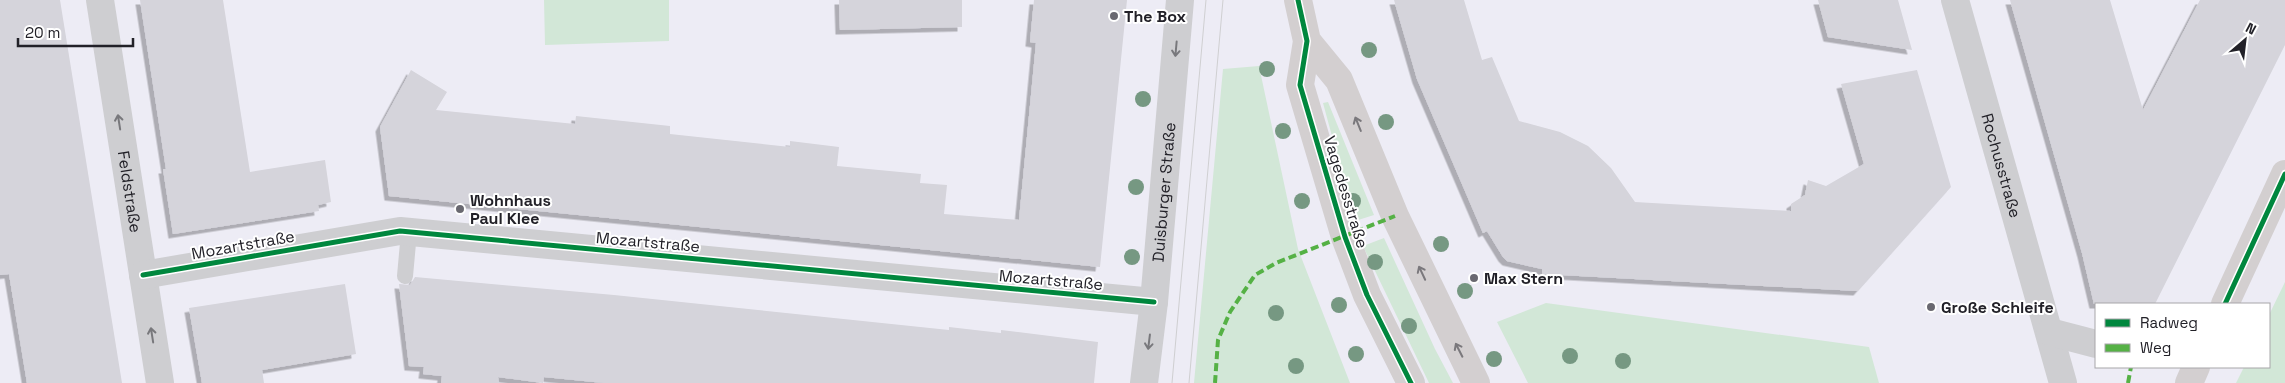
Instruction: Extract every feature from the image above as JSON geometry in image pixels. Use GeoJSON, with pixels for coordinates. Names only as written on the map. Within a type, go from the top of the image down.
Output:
{"type":"FeatureCollection","features":[{"type":"Feature","properties":{"kind":"street","name":"Feldstraße"},"geometry":{"type":"LineString","coordinates":[[100,0],[160,383]]}},
{"type":"Feature","properties":{"kind":"street","name":"Duisburger Straße"},"geometry":{"type":"LineString","coordinates":[[1144,383],[1154,302],[1180,0]]}},
{"type":"Feature","properties":{"kind":"street","name":"Vagedesstraße"},"geometry":{"type":"LineString","coordinates":[[1298,0],[1307,41],[1300,85],[1345,237],[1368,295],[1411,383]]}},
{"type":"Feature","properties":{"kind":"street","name":"Rochusstraße"},"geometry":{"type":"LineString","coordinates":[[1955,0],[2063,383]]}},
{"type":"Feature","properties":{"kind":"street","name":"Vagedesstraße"},"geometry":{"type":"LineString","coordinates":[[1307,41],[1339,80],[1395,216],[1476,383]]}},
{"type":"Feature","properties":{"kind":"street"},"geometry":{"type":"LineString","coordinates":[[2225,303],[2285,174]]}},
{"type":"Feature","properties":{"kind":"street","name":"Mozartstraße"},"geometry":{"type":"LineString","coordinates":[[143,275],[400,231],[1154,302]]}},
{"type":"Feature","properties":{"kind":"street"},"geometry":{"type":"LineString","coordinates":[[2050,332],[2095,344]]}},
{"type":"Feature","properties":{"kind":"street"},"geometry":{"type":"LineString","coordinates":[[2189,383],[2196,368]]}},
{"type":"Feature","properties":{"kind":"lane"},"geometry":{"type":"LineString","coordinates":[[405,276],[409,232]]}},
{"type":"Feature","properties":{"kind":"green space"},"geometry":{"type":"Polygon","coordinates":[[[544,0],[669,0],[669,41],[545,45],[544,0]]]}},
{"type":"Feature","properties":{"kind":"green space"},"geometry":{"type":"Polygon","coordinates":[[[1259,66],[1298,249],[1350,383],[1194,383],[1223,69],[1259,66]]]}},
{"type":"Feature","properties":{"kind":"green space"},"geometry":{"type":"Polygon","coordinates":[[[1328,102],[1374,215],[1355,221],[1323,103],[1328,102]]]}},
{"type":"Feature","properties":{"kind":"green space"},"geometry":{"type":"Polygon","coordinates":[[[1384,238],[1435,349],[1453,383],[1429,383],[1363,246],[1384,238]]]}},
{"type":"Feature","properties":{"kind":"green space"},"geometry":{"type":"Polygon","coordinates":[[[2285,282],[2285,383],[2236,383],[2244,368],[2270,368],[2270,313],[2285,282]]]}},
{"type":"Feature","properties":{"kind":"green space"},"geometry":{"type":"Polygon","coordinates":[[[1546,303],[1869,347],[1879,383],[1528,383],[1497,322],[1546,303]]]}},
{"type":"Feature","properties":{"kind":"building"},"geometry":{"type":"Polygon","coordinates":[[[0,0],[60,0],[122,383],[27,383],[9,274],[0,275],[0,0]]]}},
{"type":"Feature","properties":{"kind":"building"},"geometry":{"type":"Polygon","coordinates":[[[140,0],[223,0],[250,172],[325,160],[331,202],[318,205],[319,211],[173,234],[163,169],[166,169],[140,0]]]}},
{"type":"Feature","properties":{"kind":"building"},"geometry":{"type":"Polygon","coordinates":[[[839,0],[962,0],[962,27],[840,30],[839,0]]]}},
{"type":"Feature","properties":{"kind":"building"},"geometry":{"type":"Polygon","coordinates":[[[1034,0],[1127,0],[1100,267],[389,196],[380,127],[411,70],[447,92],[436,110],[575,124],[576,116],[670,126],[670,134],[790,147],[790,141],[839,147],[837,166],[921,174],[920,183],[947,185],[944,214],[1019,220],[1036,43],[1030,42],[1034,0]]]}},
{"type":"Feature","properties":{"kind":"building"},"geometry":{"type":"Polygon","coordinates":[[[1394,0],[1464,0],[1482,60],[1492,57],[1519,121],[1560,132],[1588,146],[1611,168],[1635,202],[1791,211],[1791,204],[1805,195],[1808,180],[1826,186],[1864,164],[1841,84],[1917,70],[1951,187],[1858,291],[1542,274],[1542,269],[1507,261],[1487,231],[1483,233],[1417,79],[1394,0]]]}},
{"type":"Feature","properties":{"kind":"building"},"geometry":{"type":"Polygon","coordinates":[[[1818,0],[1898,0],[1912,50],[1828,37],[1818,0]]]}},
{"type":"Feature","properties":{"kind":"building"},"geometry":{"type":"Polygon","coordinates":[[[2010,0],[2110,0],[2143,110],[2200,0],[2285,0],[2285,45],[2156,303],[2094,304],[2082,253],[2010,0]]]}},
{"type":"Feature","properties":{"kind":"building"},"geometry":{"type":"Polygon","coordinates":[[[415,277],[614,295],[949,330],[949,327],[1001,333],[1001,330],[1098,342],[1094,383],[604,383],[544,377],[543,383],[498,377],[499,383],[441,383],[442,376],[423,374],[424,367],[409,366],[399,284],[410,285],[415,277]]]}},
{"type":"Feature","properties":{"kind":"building"},"geometry":{"type":"Polygon","coordinates":[[[345,284],[356,354],[262,370],[264,383],[202,383],[189,308],[345,284]]]}},
{"type":"Feature","properties":{"kind":"tram line"},"geometry":{"type":"LineString","coordinates":[[1172,383],[1206,0]]}},
{"type":"Feature","properties":{"kind":"tram line"},"geometry":{"type":"LineString","coordinates":[[1189,383],[1223,0]]}},
{"type":"Feature","properties":{"kind":"marked path"},"geometry":{"type":"LineString","coordinates":[[1215,383],[1218,340],[1230,312],[1255,275],[1276,263],[1395,216]]}},
{"type":"Feature","properties":{"kind":"marked path"},"geometry":{"type":"LineString","coordinates":[[2128,383],[2131,368]]}},
{"type":"Feature","properties":{"kind":"cycle path"},"geometry":{"type":"LineString","coordinates":[[1298,0],[1307,41],[1300,85],[1345,237],[1367,295],[1411,383]]}},
{"type":"Feature","properties":{"kind":"cycle path"},"geometry":{"type":"LineString","coordinates":[[2225,303],[2285,174]]}},
{"type":"Feature","properties":{"kind":"cycle path"},"geometry":{"type":"LineString","coordinates":[[143,275],[400,231],[1154,302]]}},
{"type":"Feature","properties":{"kind":"place","name":"The Box"},"geometry":{"type":"Point","coordinates":[1114,16]}},
{"type":"Feature","properties":{"kind":"place","name":"Wohnhaus Paul Klee"},"geometry":{"type":"Point","coordinates":[460,209]}},
{"type":"Feature","properties":{"kind":"place","name":"Max Stern"},"geometry":{"type":"Point","coordinates":[1474,278]}},
{"type":"Feature","properties":{"kind":"place","name":"Große Schleife"},"geometry":{"type":"Point","coordinates":[1931,307]}}]}
